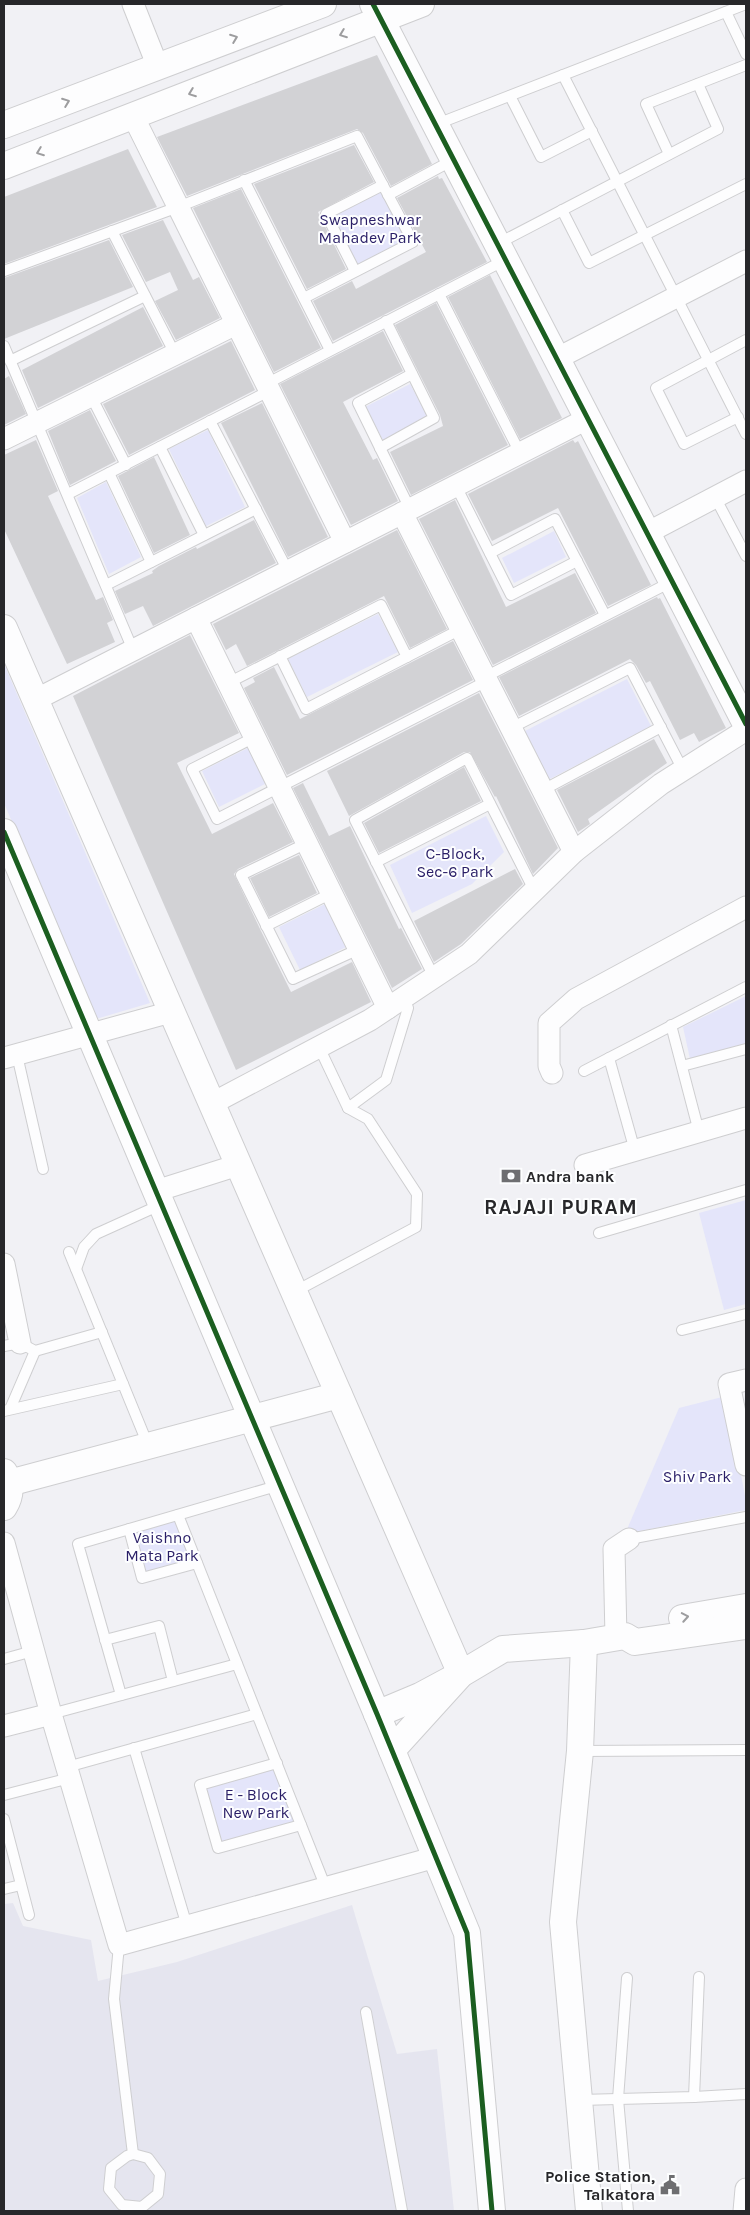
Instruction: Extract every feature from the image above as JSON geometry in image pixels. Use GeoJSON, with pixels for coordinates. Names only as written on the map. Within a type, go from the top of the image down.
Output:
{"type":"FeatureCollection","features":[{"type":"Feature","properties":{"kind":"street"},"geometry":{"type":"LineString","coordinates":[[133,4],[158,67]]}},
{"type":"Feature","properties":{"kind":"street"},"geometry":{"type":"LineString","coordinates":[[4,125],[324,4]]}},
{"type":"Feature","properties":{"kind":"street"},"geometry":{"type":"LineString","coordinates":[[4,166],[133,116],[377,12],[421,4]]}},
{"type":"Feature","properties":{"kind":"street"},"geometry":{"type":"LineString","coordinates":[[377,12],[746,724]]}},
{"type":"Feature","properties":{"kind":"street"},"geometry":{"type":"LineString","coordinates":[[133,116],[345,542]]}},
{"type":"Feature","properties":{"kind":"street"},"geometry":{"type":"LineString","coordinates":[[556,359],[746,261]]}},
{"type":"Feature","properties":{"kind":"street"},"geometry":{"type":"LineString","coordinates":[[4,439],[236,324]]}},
{"type":"Feature","properties":{"kind":"street"},"geometry":{"type":"LineString","coordinates":[[35,700],[587,419]]}},
{"type":"Feature","properties":{"kind":"street"},"geometry":{"type":"LineString","coordinates":[[646,533],[746,481]]}},
{"type":"Feature","properties":{"kind":"street"},"geometry":{"type":"LineString","coordinates":[[406,511],[461,629],[574,852]]}},
{"type":"Feature","properties":{"kind":"street"},"geometry":{"type":"LineString","coordinates":[[196,618],[359,949],[396,1002]]}},
{"type":"Feature","properties":{"kind":"street"},"geometry":{"type":"LineString","coordinates":[[4,628],[461,1674]]}},
{"type":"Feature","properties":{"kind":"street"},"geometry":{"type":"LineString","coordinates":[[211,1104],[370,1020],[469,954],[574,852],[661,784],[746,730]]}},
{"type":"Feature","properties":{"kind":"street"},"geometry":{"type":"LineString","coordinates":[[4,832],[377,1714],[467,1933],[492,2211]]}},
{"type":"Feature","properties":{"kind":"street"},"geometry":{"type":"LineString","coordinates":[[552,1073],[549,1066],[549,1023],[576,999],[746,907]]}},
{"type":"Feature","properties":{"kind":"street"},"geometry":{"type":"LineString","coordinates":[[10,1057],[171,1012]]}},
{"type":"Feature","properties":{"kind":"street"},"geometry":{"type":"LineString","coordinates":[[585,1165],[746,1118]]}},
{"type":"Feature","properties":{"kind":"street"},"geometry":{"type":"LineString","coordinates":[[159,1197],[238,1165]]}},
{"type":"Feature","properties":{"kind":"street"},"geometry":{"type":"LineString","coordinates":[[4,1264],[20,1346]]}},
{"type":"Feature","properties":{"kind":"street"},"geometry":{"type":"LineString","coordinates":[[746,1380],[729,1384],[746,1465]]}},
{"type":"Feature","properties":{"kind":"street"},"geometry":{"type":"LineString","coordinates":[[6,1487],[339,1395]]}},
{"type":"Feature","properties":{"kind":"street"},"geometry":{"type":"LineString","coordinates":[[620,1636],[614,1549],[629,1539]]}},
{"type":"Feature","properties":{"kind":"street"},"geometry":{"type":"LineString","coordinates":[[4,1543],[51,1714],[119,1944],[436,1858]]}},
{"type":"Feature","properties":{"kind":"street"},"geometry":{"type":"LineString","coordinates":[[377,1714],[420,1696],[503,1649],[584,1643],[620,1636],[632,1626],[746,1607]]}},
{"type":"Feature","properties":{"kind":"street"},"geometry":{"type":"LineString","coordinates":[[620,1636],[635,1642],[746,1626]]}},
{"type":"Feature","properties":{"kind":"street"},"geometry":{"type":"LineString","coordinates":[[584,1643],[580,1751],[563,1922],[589,2211]]}},
{"type":"Feature","properties":{"kind":"street"},"geometry":{"type":"LineString","coordinates":[[392,1750],[461,1674]]}},
{"type":"Feature","properties":{"kind":"street"},"geometry":{"type":"LineString","coordinates":[[4,1726],[51,1714]]}},
{"type":"Feature","properties":{"kind":"street"},"geometry":{"type":"LineString","coordinates":[[744,2211],[746,2189]]}},
{"type":"Feature","properties":{"kind":"lane"},"geometry":{"type":"LineString","coordinates":[[435,124],[746,4]]}},
{"type":"Feature","properties":{"kind":"lane"},"geometry":{"type":"LineString","coordinates":[[726,12],[746,54]]}},
{"type":"Feature","properties":{"kind":"lane"},"geometry":{"type":"LineString","coordinates":[[669,154],[646,104],[746,65]]}},
{"type":"Feature","properties":{"kind":"lane"},"geometry":{"type":"LineString","coordinates":[[563,75],[746,434]]}},
{"type":"Feature","properties":{"kind":"lane"},"geometry":{"type":"LineString","coordinates":[[68,494],[210,422],[330,350],[439,294],[562,210],[718,129],[698,84]]}},
{"type":"Feature","properties":{"kind":"lane"},"geometry":{"type":"LineString","coordinates":[[510,96],[541,157],[592,131]]}},
{"type":"Feature","properties":{"kind":"lane"},"geometry":{"type":"LineString","coordinates":[[4,271],[178,207],[357,136],[413,242],[304,298]]}},
{"type":"Feature","properties":{"kind":"lane"},"geometry":{"type":"LineString","coordinates":[[388,195],[453,160]]}},
{"type":"Feature","properties":{"kind":"lane"},"geometry":{"type":"LineString","coordinates":[[244,180],[330,350]]}},
{"type":"Feature","properties":{"kind":"lane"},"geometry":{"type":"LineString","coordinates":[[562,210],[589,262],[746,184]]}},
{"type":"Feature","properties":{"kind":"lane"},"geometry":{"type":"LineString","coordinates":[[355,271],[326,214],[383,185]]}},
{"type":"Feature","properties":{"kind":"lane"},"geometry":{"type":"LineString","coordinates":[[112,231],[175,354]]}},
{"type":"Feature","properties":{"kind":"lane"},"geometry":{"type":"LineString","coordinates":[[439,294],[520,453]]}},
{"type":"Feature","properties":{"kind":"lane"},"geometry":{"type":"LineString","coordinates":[[10,361],[145,296]]}},
{"type":"Feature","properties":{"kind":"lane"},"geometry":{"type":"LineString","coordinates":[[380,448],[434,418],[386,321]]}},
{"type":"Feature","properties":{"kind":"lane"},"geometry":{"type":"LineString","coordinates":[[738,417],[684,444],[656,388],[746,340]]}},
{"type":"Feature","properties":{"kind":"lane"},"geometry":{"type":"LineString","coordinates":[[4,346],[35,424],[68,494],[133,650]]}},
{"type":"Feature","properties":{"kind":"lane"},"geometry":{"type":"LineString","coordinates":[[406,511],[380,448],[358,403],[412,374]]}},
{"type":"Feature","properties":{"kind":"lane"},"geometry":{"type":"LineString","coordinates":[[91,396],[126,465]]}},
{"type":"Feature","properties":{"kind":"lane"},"geometry":{"type":"LineString","coordinates":[[210,422],[288,571]]}},
{"type":"Feature","properties":{"kind":"lane"},"geometry":{"type":"LineString","coordinates":[[160,447],[204,535]]}},
{"type":"Feature","properties":{"kind":"lane"},"geometry":{"type":"LineString","coordinates":[[109,473],[151,562]]}},
{"type":"Feature","properties":{"kind":"lane"},"geometry":{"type":"LineString","coordinates":[[456,486],[511,595],[577,561]]}},
{"type":"Feature","properties":{"kind":"lane"},"geometry":{"type":"LineString","coordinates":[[715,497],[746,556]]}},
{"type":"Feature","properties":{"kind":"lane"},"geometry":{"type":"LineString","coordinates":[[106,585],[256,509]]}},
{"type":"Feature","properties":{"kind":"lane"},"geometry":{"type":"LineString","coordinates":[[490,553],[555,519],[605,615]]}},
{"type":"Feature","properties":{"kind":"lane"},"geometry":{"type":"LineString","coordinates":[[255,737],[192,769],[217,819],[672,581]]}},
{"type":"Feature","properties":{"kind":"lane"},"geometry":{"type":"LineString","coordinates":[[228,683],[380,605],[407,657]]}},
{"type":"Feature","properties":{"kind":"lane"},"geometry":{"type":"LineString","coordinates":[[280,656],[306,709],[461,629]]}},
{"type":"Feature","properties":{"kind":"lane"},"geometry":{"type":"LineString","coordinates":[[511,728],[630,668],[683,770]]}},
{"type":"Feature","properties":{"kind":"lane"},"geometry":{"type":"LineString","coordinates":[[543,790],[661,727]]}},
{"type":"Feature","properties":{"kind":"lane"},"geometry":{"type":"LineString","coordinates":[[434,977],[355,820],[467,758],[534,890]]}},
{"type":"Feature","properties":{"kind":"lane"},"geometry":{"type":"LineString","coordinates":[[376,862],[490,804]]}},
{"type":"Feature","properties":{"kind":"lane"},"geometry":{"type":"LineString","coordinates":[[307,843],[241,875],[266,926],[293,980],[359,949]]}},
{"type":"Feature","properties":{"kind":"lane"},"geometry":{"type":"LineString","coordinates":[[266,926],[332,893]]}},
{"type":"Feature","properties":{"kind":"lane"},"geometry":{"type":"LineString","coordinates":[[584,1071],[746,987]]}},
{"type":"Feature","properties":{"kind":"lane"},"geometry":{"type":"LineString","coordinates":[[348,1108],[386,1080],[408,1008],[396,1002]]}},
{"type":"Feature","properties":{"kind":"lane"},"geometry":{"type":"LineString","coordinates":[[671,1025],[699,1132]]}},
{"type":"Feature","properties":{"kind":"lane"},"geometry":{"type":"LineString","coordinates":[[294,1292],[416,1228],[417,1194],[368,1119],[348,1108],[319,1048]]}},
{"type":"Feature","properties":{"kind":"lane"},"geometry":{"type":"LineString","coordinates":[[682,1066],[746,1049]]}},
{"type":"Feature","properties":{"kind":"lane"},"geometry":{"type":"LineString","coordinates":[[10,1057],[43,1169]]}},
{"type":"Feature","properties":{"kind":"lane"},"geometry":{"type":"LineString","coordinates":[[609,1058],[636,1150]]}},
{"type":"Feature","properties":{"kind":"lane"},"geometry":{"type":"LineString","coordinates":[[599,1233],[746,1190]]}},
{"type":"Feature","properties":{"kind":"lane"},"geometry":{"type":"LineString","coordinates":[[76,1269],[84,1247],[96,1234],[159,1197]]}},
{"type":"Feature","properties":{"kind":"lane"},"geometry":{"type":"LineString","coordinates":[[69,1252],[149,1446]]}},
{"type":"Feature","properties":{"kind":"lane"},"geometry":{"type":"LineString","coordinates":[[682,1330],[746,1314]]}},
{"type":"Feature","properties":{"kind":"lane"},"geometry":{"type":"LineString","coordinates":[[102,1332],[20,1346],[7,1410],[124,1384]]}},
{"type":"Feature","properties":{"kind":"lane"},"geometry":{"type":"LineString","coordinates":[[121,1695],[78,1544],[280,1485]]}},
{"type":"Feature","properties":{"kind":"lane"},"geometry":{"type":"LineString","coordinates":[[178,1515],[326,1888]]}},
{"type":"Feature","properties":{"kind":"lane"},"geometry":{"type":"LineString","coordinates":[[629,1539],[746,1517]]}},
{"type":"Feature","properties":{"kind":"lane"},"geometry":{"type":"LineString","coordinates":[[129,1529],[142,1578],[197,1563]]}},
{"type":"Feature","properties":{"kind":"lane"},"geometry":{"type":"LineString","coordinates":[[105,1640],[159,1626],[173,1681]]}},
{"type":"Feature","properties":{"kind":"lane"},"geometry":{"type":"LineString","coordinates":[[4,1659],[33,1651]]}},
{"type":"Feature","properties":{"kind":"lane"},"geometry":{"type":"LineString","coordinates":[[51,1714],[237,1664]]}},
{"type":"Feature","properties":{"kind":"lane"},"geometry":{"type":"LineString","coordinates":[[4,1796],[134,1748],[257,1714]]}},
{"type":"Feature","properties":{"kind":"lane"},"geometry":{"type":"LineString","coordinates":[[134,1748],[187,1926]]}},
{"type":"Feature","properties":{"kind":"lane"},"geometry":{"type":"LineString","coordinates":[[580,1751],[746,1750]]}},
{"type":"Feature","properties":{"kind":"lane"},"geometry":{"type":"LineString","coordinates":[[277,1763],[200,1785],[218,1848],[301,1825]]}},
{"type":"Feature","properties":{"kind":"lane"},"geometry":{"type":"LineString","coordinates":[[4,1819],[29,1916]]}},
{"type":"Feature","properties":{"kind":"lane"},"geometry":{"type":"LineString","coordinates":[[4,1889],[21,1885]]}},
{"type":"Feature","properties":{"kind":"lane"},"geometry":{"type":"LineString","coordinates":[[119,1944],[114,1999],[133,2154]]}},
{"type":"Feature","properties":{"kind":"lane"},"geometry":{"type":"LineString","coordinates":[[694,2097],[698,1977]]}},
{"type":"Feature","properties":{"kind":"lane"},"geometry":{"type":"LineString","coordinates":[[627,1978],[618,2099],[628,2211]]}},
{"type":"Feature","properties":{"kind":"lane"},"geometry":{"type":"LineString","coordinates":[[366,2012],[402,2211]]}},
{"type":"Feature","properties":{"kind":"lane"},"geometry":{"type":"LineString","coordinates":[[579,2100],[746,2094]]}},
{"type":"Feature","properties":{"kind":"lane"},"geometry":{"type":"LineString","coordinates":[[133,2154],[148,2158],[160,2174],[158,2194],[142,2209],[122,2205],[109,2189],[111,2168],[127,2156],[133,2154]]}},
{"type":"Feature","properties":{"kind":"shaded area"},"geometry":{"type":"Polygon","coordinates":[[[13,1903],[23,1926],[91,1940],[98,1981],[177,1962],[352,1905],[397,2054],[437,2049],[454,2211],[4,2211],[4,1904],[13,1903]]]}},
{"type":"Feature","properties":{"kind":"green space","name":"Swapneshwar Mahadev Park"},"geometry":{"type":"Polygon","coordinates":[[[382,187],[410,241],[356,269],[329,215],[382,187]]]}},
{"type":"Feature","properties":{"kind":"green space"},"geometry":{"type":"Polygon","coordinates":[[[410,384],[427,416],[383,440],[365,407],[410,384]]]}},
{"type":"Feature","properties":{"kind":"green space"},"geometry":{"type":"Polygon","coordinates":[[[208,430],[245,507],[206,526],[169,449],[208,430]]]}},
{"type":"Feature","properties":{"kind":"green space"},"geometry":{"type":"Polygon","coordinates":[[[106,482],[141,557],[109,574],[77,498],[106,482]]]}},
{"type":"Feature","properties":{"kind":"green space"},"geometry":{"type":"Polygon","coordinates":[[[554,531],[566,557],[514,583],[502,558],[554,531]]]}},
{"type":"Feature","properties":{"kind":"green space"},"geometry":{"type":"Polygon","coordinates":[[[378,614],[398,652],[307,697],[288,659],[378,614]]]}},
{"type":"Feature","properties":{"kind":"green space"},"geometry":{"type":"Polygon","coordinates":[[[4,664],[150,1003],[96,1019],[4,803],[4,664]]]}},
{"type":"Feature","properties":{"kind":"green space"},"geometry":{"type":"Polygon","coordinates":[[[627,679],[651,726],[548,780],[523,732],[627,679]]]}},
{"type":"Feature","properties":{"kind":"green space"},"geometry":{"type":"Polygon","coordinates":[[[250,747],[267,783],[219,807],[202,771],[250,747]]]}},
{"type":"Feature","properties":{"kind":"green space","name":"C-Block, Sec-6 Park"},"geometry":{"type":"Polygon","coordinates":[[[486,816],[504,852],[472,884],[412,913],[390,865],[486,816]]]}},
{"type":"Feature","properties":{"kind":"green space"},"geometry":{"type":"Polygon","coordinates":[[[325,904],[346,947],[300,970],[279,927],[325,904]]]}},
{"type":"Feature","properties":{"kind":"green space"},"geometry":{"type":"Polygon","coordinates":[[[746,996],[746,1043],[690,1059],[683,1027],[746,996]]]}},
{"type":"Feature","properties":{"kind":"green space"},"geometry":{"type":"Polygon","coordinates":[[[746,1200],[746,1304],[724,1310],[699,1213],[746,1200]]]}},
{"type":"Feature","properties":{"kind":"green space","name":"Shiv Park"},"geometry":{"type":"Polygon","coordinates":[[[726,1396],[746,1501],[746,1510],[625,1534],[679,1408],[726,1396]]]}},
{"type":"Feature","properties":{"kind":"green space","name":"Vaishno Mata Park"},"geometry":{"type":"Polygon","coordinates":[[[177,1517],[194,1562],[144,1575],[132,1530],[177,1517]]]}},
{"type":"Feature","properties":{"kind":"green space","name":"E - Block New Park"},"geometry":{"type":"Polygon","coordinates":[[[276,1766],[298,1823],[219,1845],[203,1786],[276,1766]]]}},
{"type":"Feature","properties":{"kind":"building"},"geometry":{"type":"Polygon","coordinates":[[[377,55],[432,164],[391,186],[363,133],[357,129],[187,196],[157,137],[377,55]]]}},
{"type":"Feature","properties":{"kind":"building"},"geometry":{"type":"Polygon","coordinates":[[[354,145],[374,182],[318,212],[346,269],[307,289],[254,184],[354,145]]]}},
{"type":"Feature","properties":{"kind":"building"},"geometry":{"type":"Polygon","coordinates":[[[128,149],[157,207],[4,264],[4,197],[128,149]]]}},
{"type":"Feature","properties":{"kind":"building"},"geometry":{"type":"Polygon","coordinates":[[[438,176],[439,179],[442,178],[487,262],[333,341],[313,301],[352,281],[356,289],[426,252],[397,198],[438,176]]]}},
{"type":"Feature","properties":{"kind":"building"},"geometry":{"type":"Polygon","coordinates":[[[241,189],[321,348],[274,372],[193,208],[241,189]]]}},
{"type":"Feature","properties":{"kind":"building"},"geometry":{"type":"Polygon","coordinates":[[[163,220],[193,280],[199,277],[220,318],[176,340],[155,301],[178,290],[170,272],[146,282],[122,235],[163,220]]]}},
{"type":"Feature","properties":{"kind":"building"},"geometry":{"type":"Polygon","coordinates":[[[109,240],[133,287],[4,339],[4,278],[109,240]]]}},
{"type":"Feature","properties":{"kind":"building"},"geometry":{"type":"Polygon","coordinates":[[[490,275],[562,418],[520,439],[448,297],[490,275]]]}},
{"type":"Feature","properties":{"kind":"building"},"geometry":{"type":"Polygon","coordinates":[[[436,303],[508,445],[411,495],[390,452],[443,426],[440,415],[395,325],[436,303]]]}},
{"type":"Feature","properties":{"kind":"building"},"geometry":{"type":"Polygon","coordinates":[[[143,307],[163,346],[38,408],[22,370],[143,307]]]}},
{"type":"Feature","properties":{"kind":"building"},"geometry":{"type":"Polygon","coordinates":[[[383,331],[403,371],[343,402],[373,460],[377,458],[398,501],[351,525],[280,384],[383,331]]]}},
{"type":"Feature","properties":{"kind":"building"},"geometry":{"type":"Polygon","coordinates":[[[231,341],[255,390],[129,455],[103,404],[231,341]]]}},
{"type":"Feature","properties":{"kind":"building"},"geometry":{"type":"Polygon","coordinates":[[[9,376],[26,414],[4,425],[4,379],[9,376]]]}},
{"type":"Feature","properties":{"kind":"building"},"geometry":{"type":"Polygon","coordinates":[[[262,403],[328,537],[288,557],[221,423],[262,403]]]}},
{"type":"Feature","properties":{"kind":"building"},"geometry":{"type":"Polygon","coordinates":[[[90,410],[116,461],[70,485],[48,431],[90,410]]]}},
{"type":"Feature","properties":{"kind":"building"},"geometry":{"type":"Polygon","coordinates":[[[36,440],[58,491],[48,496],[96,600],[103,597],[113,620],[107,623],[115,642],[67,664],[4,529],[4,455],[36,440]]]}},
{"type":"Feature","properties":{"kind":"building"},"geometry":{"type":"Polygon","coordinates":[[[573,440],[575,443],[578,441],[651,585],[608,606],[558,508],[492,541],[468,494],[573,440]]]}},
{"type":"Feature","properties":{"kind":"building"},"geometry":{"type":"Polygon","coordinates":[[[154,457],[190,535],[154,553],[118,476],[154,457]]]}},
{"type":"Feature","properties":{"kind":"building"},"geometry":{"type":"Polygon","coordinates":[[[455,500],[506,607],[575,573],[596,613],[493,665],[419,519],[455,500]]]}},
{"type":"Feature","properties":{"kind":"building"},"geometry":{"type":"Polygon","coordinates":[[[254,520],[276,563],[153,626],[143,606],[125,614],[115,591],[153,573],[152,571],[159,566],[196,547],[197,549],[254,520]]]}},
{"type":"Feature","properties":{"kind":"building"},"geometry":{"type":"Polygon","coordinates":[[[397,530],[447,629],[410,648],[384,596],[247,666],[236,644],[226,650],[213,624],[397,530]]]}},
{"type":"Feature","properties":{"kind":"building"},"geometry":{"type":"Polygon","coordinates":[[[657,597],[658,599],[660,598],[726,728],[699,742],[694,733],[680,740],[650,681],[646,683],[636,665],[630,659],[519,716],[499,677],[657,597]]]}},
{"type":"Feature","properties":{"kind":"building"},"geometry":{"type":"Polygon","coordinates":[[[190,635],[239,733],[177,763],[212,834],[273,803],[293,842],[238,869],[234,874],[291,992],[352,962],[371,1002],[236,1070],[73,696],[190,635]]]}},
{"type":"Feature","properties":{"kind":"building"},"geometry":{"type":"Polygon","coordinates":[[[453,641],[473,680],[287,775],[244,688],[255,682],[253,678],[274,667],[300,719],[453,641]]]}},
{"type":"Feature","properties":{"kind":"building"},"geometry":{"type":"Polygon","coordinates":[[[479,693],[558,848],[533,874],[496,796],[470,752],[464,752],[349,816],[327,771],[479,693]]]}},
{"type":"Feature","properties":{"kind":"building"},"geometry":{"type":"Polygon","coordinates":[[[654,739],[667,763],[588,819],[590,824],[578,832],[557,790],[654,739]]]}},
{"type":"Feature","properties":{"kind":"building"},"geometry":{"type":"Polygon","coordinates":[[[464,767],[481,801],[379,853],[364,823],[464,767]]]}},
{"type":"Feature","properties":{"kind":"building"},"geometry":{"type":"Polygon","coordinates":[[[303,783],[329,836],[350,826],[399,929],[401,928],[422,969],[392,988],[293,788],[303,783]]]}},
{"type":"Feature","properties":{"kind":"building"},"geometry":{"type":"Polygon","coordinates":[[[299,855],[317,893],[269,917],[250,878],[299,855]]]}},
{"type":"Feature","properties":{"kind":"building"},"geometry":{"type":"Polygon","coordinates":[[[515,869],[523,884],[461,944],[434,962],[414,921],[515,869]]]}},
{"type":"Feature","properties":{"kind":"cycle path"},"geometry":{"type":"LineString","coordinates":[[373,4],[746,724]]}},
{"type":"Feature","properties":{"kind":"cycle path"},"geometry":{"type":"LineString","coordinates":[[4,832],[377,1714],[467,1933],[492,2211]]}},
{"type":"Feature","properties":{"kind":"place","name":"Andra bank"},"geometry":{"type":"Point","coordinates":[511,1176]}},
{"type":"Feature","properties":{"kind":"place","name":"Police Station, Talkatora"},"geometry":{"type":"Point","coordinates":[670,2185]}},
{"type":"Feature","properties":{"kind":"district","name":"RAJAJI PURAM"},"geometry":{"type":"Point","coordinates":[561,1207]}}]}
